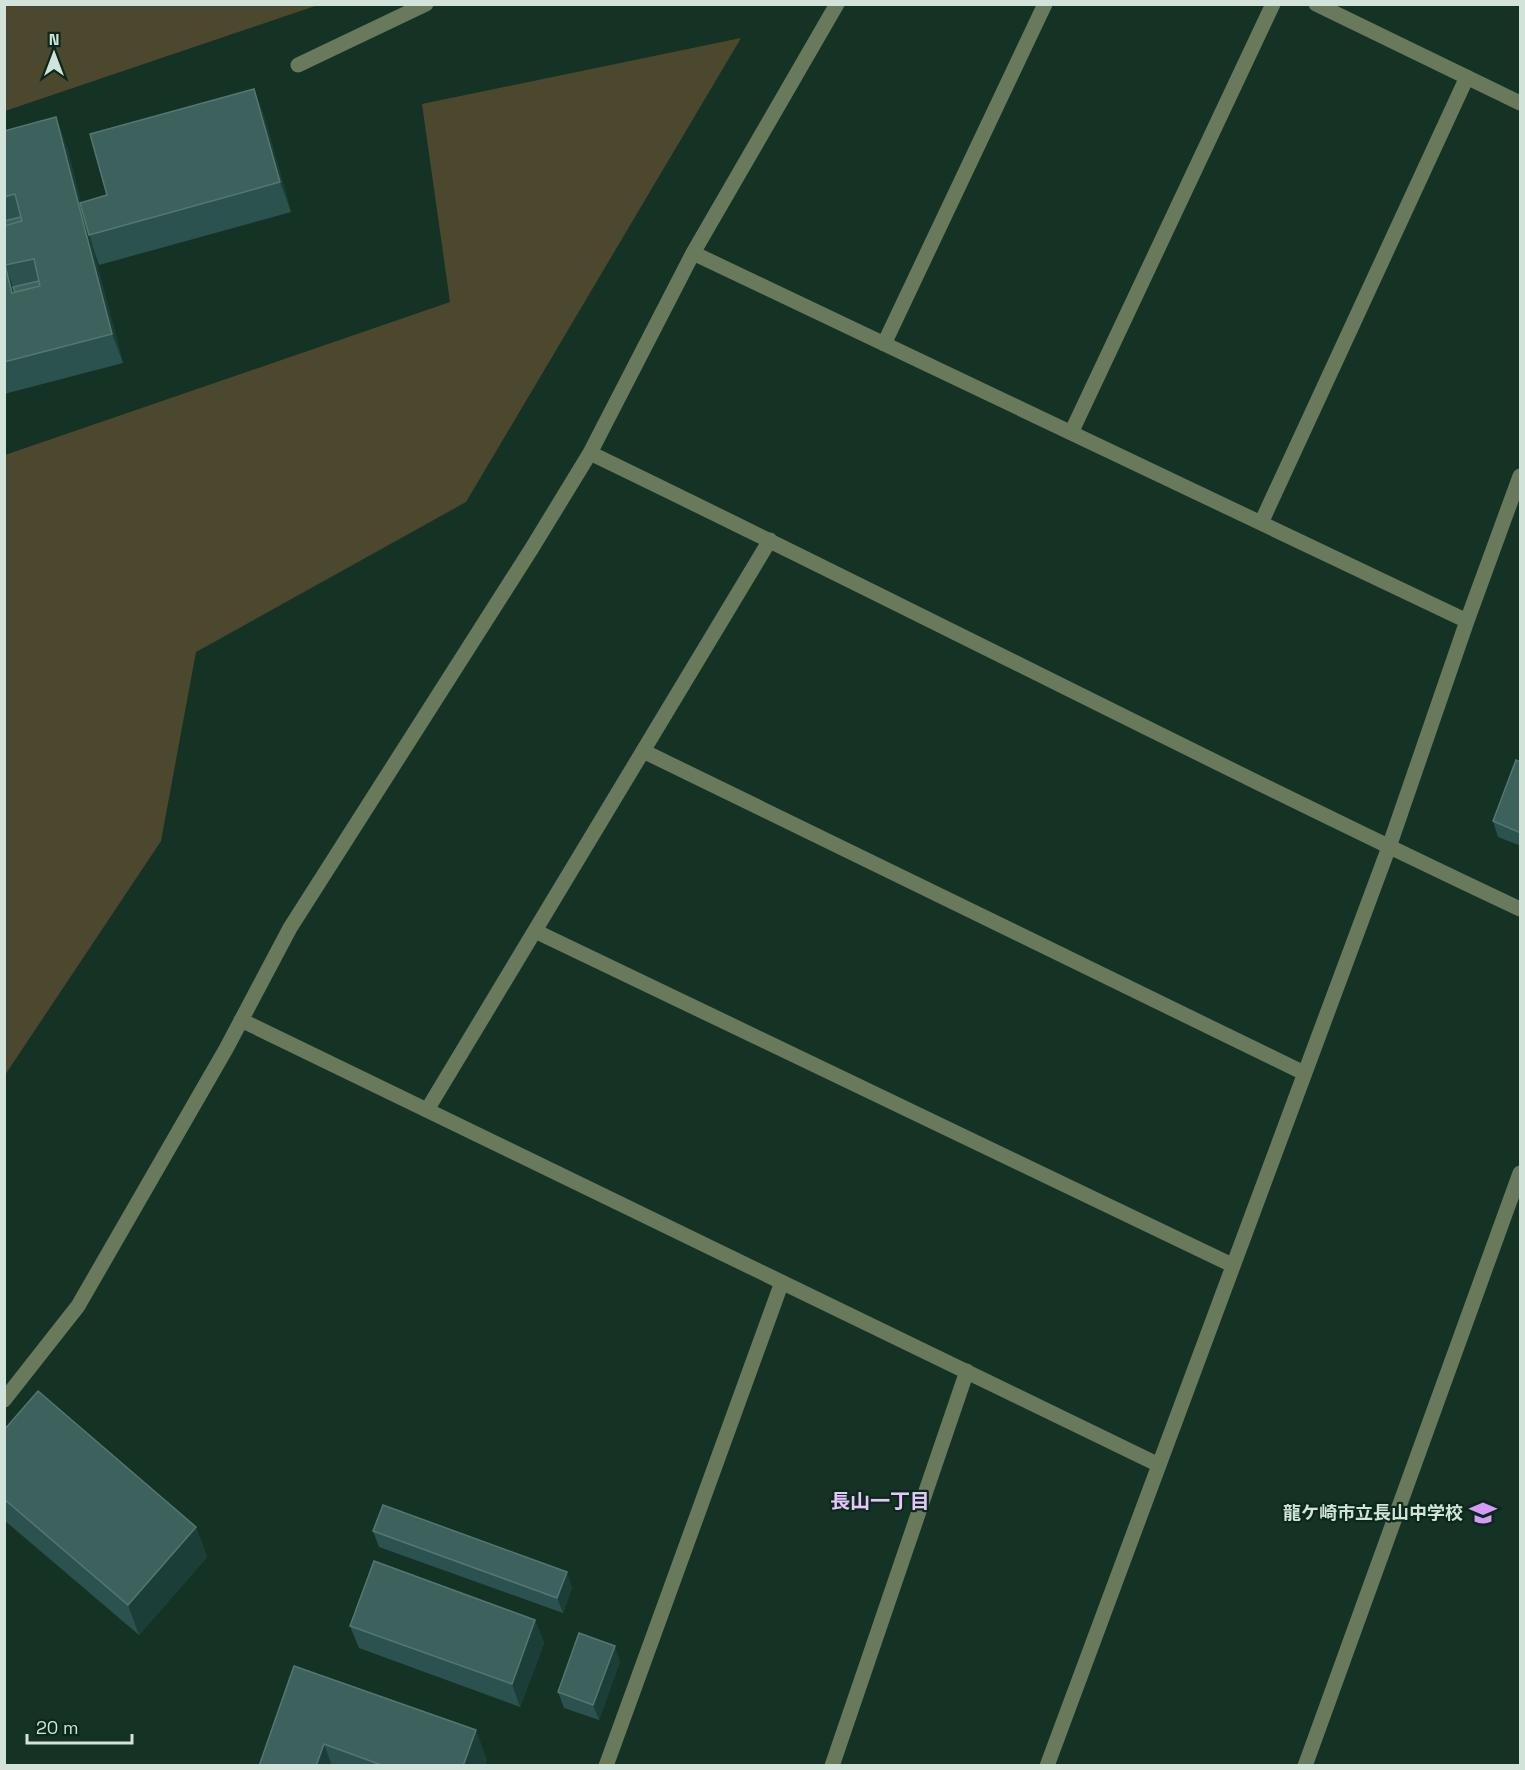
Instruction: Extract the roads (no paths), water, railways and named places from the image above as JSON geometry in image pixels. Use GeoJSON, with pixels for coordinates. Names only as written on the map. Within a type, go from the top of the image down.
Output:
{"type":"FeatureCollection","features":[{"type":"Feature","properties":{"kind":"street"},"geometry":{"type":"LineString","coordinates":[[298,65],[426,4]]}},
{"type":"Feature","properties":{"kind":"street"},"geometry":{"type":"LineString","coordinates":[[4,1400],[78,1306],[241,1020],[290,928],[590,453],[693,253],[837,4]]}},
{"type":"Feature","properties":{"kind":"street"},"geometry":{"type":"LineString","coordinates":[[884,344],[1045,4]]}},
{"type":"Feature","properties":{"kind":"street"},"geometry":{"type":"LineString","coordinates":[[1071,433],[1273,4]]}},
{"type":"Feature","properties":{"kind":"street"},"geometry":{"type":"LineString","coordinates":[[1316,4],[1521,103]]}},
{"type":"Feature","properties":{"kind":"street"},"geometry":{"type":"LineString","coordinates":[[1261,523],[1467,77]]}},
{"type":"Feature","properties":{"kind":"street"},"geometry":{"type":"LineString","coordinates":[[693,253],[1467,621]]}},
{"type":"Feature","properties":{"kind":"street"},"geometry":{"type":"LineString","coordinates":[[590,453],[1389,847],[1521,909]]}},
{"type":"Feature","properties":{"kind":"street"},"geometry":{"type":"LineString","coordinates":[[1047,1766],[1389,847],[1467,621],[1521,476]]}},
{"type":"Feature","properties":{"kind":"street"},"geometry":{"type":"LineString","coordinates":[[427,1110],[770,540]]}},
{"type":"Feature","properties":{"kind":"street"},"geometry":{"type":"LineString","coordinates":[[643,751],[1304,1073]]}},
{"type":"Feature","properties":{"kind":"street"},"geometry":{"type":"LineString","coordinates":[[535,931],[1232,1265]]}},
{"type":"Feature","properties":{"kind":"street"},"geometry":{"type":"LineString","coordinates":[[241,1020],[1159,1464]]}},
{"type":"Feature","properties":{"kind":"street"},"geometry":{"type":"LineString","coordinates":[[1305,1766],[1521,1173]]}},
{"type":"Feature","properties":{"kind":"street"},"geometry":{"type":"LineString","coordinates":[[606,1766],[782,1282]]}},
{"type":"Feature","properties":{"kind":"street"},"geometry":{"type":"LineString","coordinates":[[832,1766],[967,1371]]}},
{"type":"Feature","properties":{"kind":"place","name":"龍ケ崎市立長山中学校"},"geometry":{"type":"Point","coordinates":[1483,1513]}},
{"type":"Feature","properties":{"kind":"district","name":"長山一丁目"},"geometry":{"type":"Point","coordinates":[880,1501]}}]}
